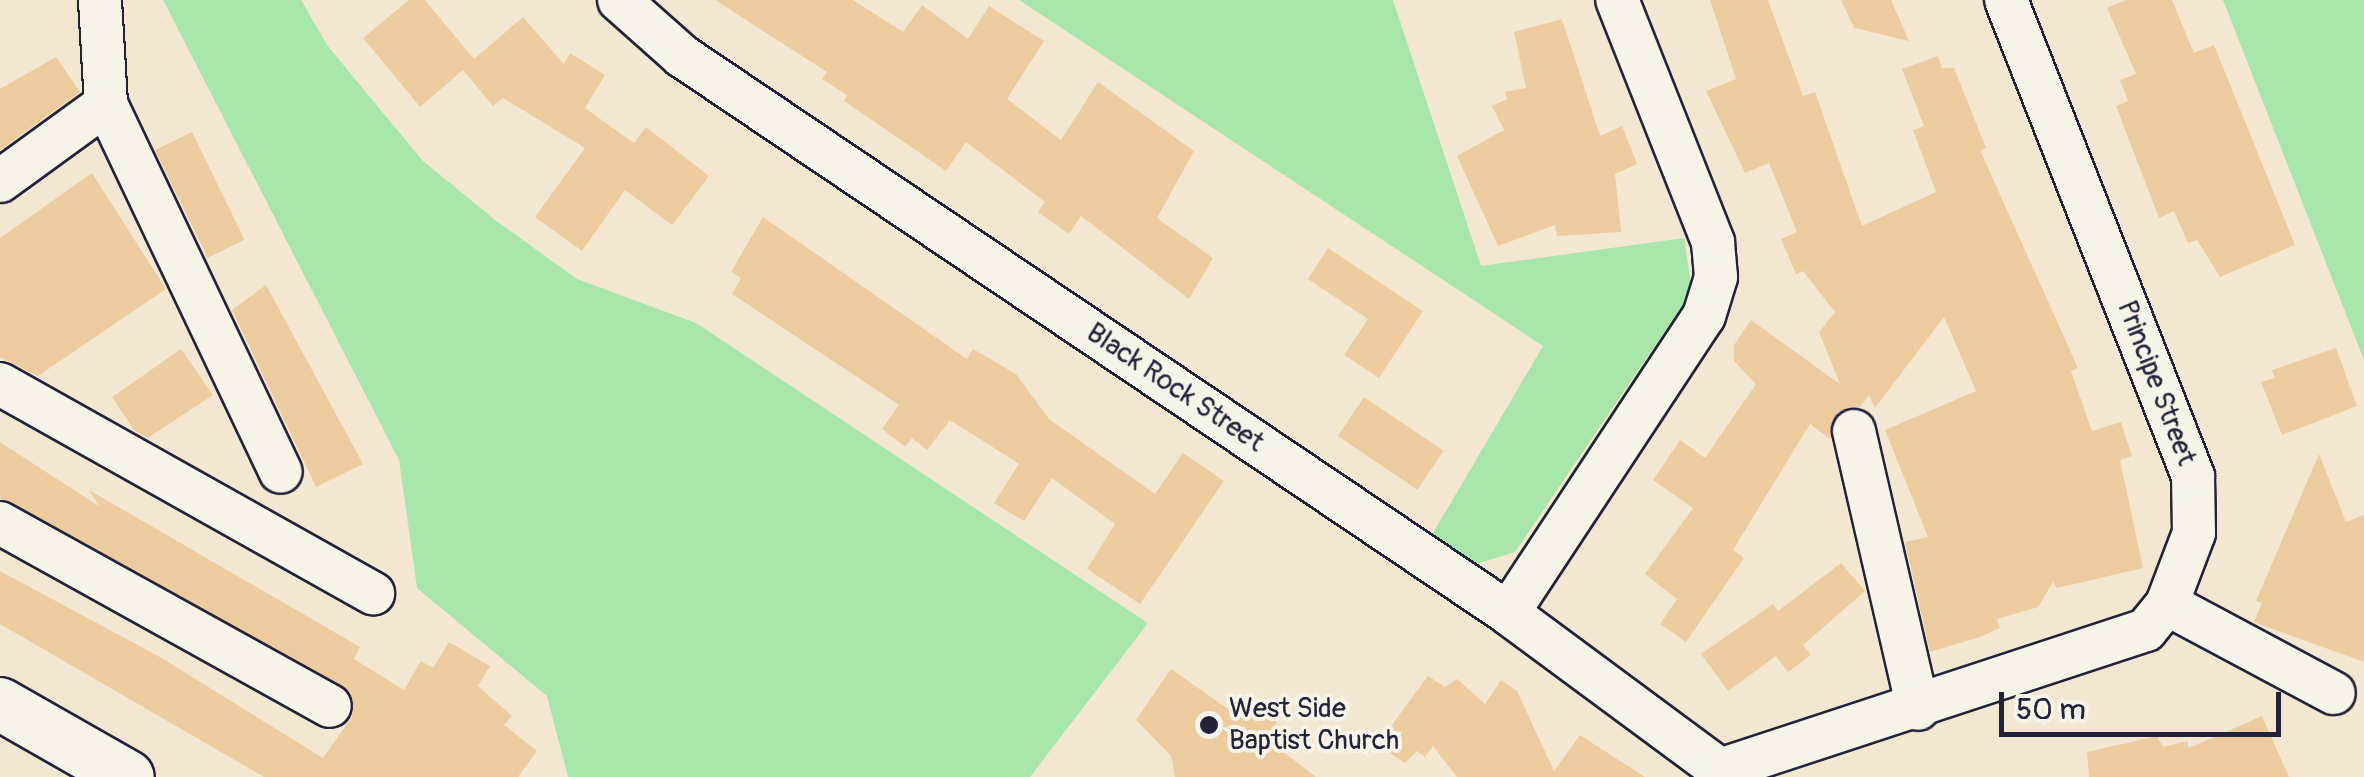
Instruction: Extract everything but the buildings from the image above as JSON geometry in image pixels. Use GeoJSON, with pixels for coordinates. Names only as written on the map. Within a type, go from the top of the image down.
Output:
{"type":"FeatureCollection","features":[{"type":"Feature","properties":{"kind":"street"},"geometry":{"type":"LineString","coordinates":[[100,0],[106,104],[281,472]]}},
{"type":"Feature","properties":{"kind":"street","name":"Black Rock Street"},"geometry":{"type":"LineString","coordinates":[[619,0],[682,56],[1508,613],[1726,773]]}},
{"type":"Feature","properties":{"kind":"street"},"geometry":{"type":"LineString","coordinates":[[1508,613],[1704,316],[1716,277],[1713,242],[1617,0]]}},
{"type":"Feature","properties":{"kind":"street","name":"Principe Street"},"geometry":{"type":"LineString","coordinates":[[1726,773],[2146,630],[2167,604],[2194,533],[2192,476],[2006,0]]}},
{"type":"Feature","properties":{"kind":"street"},"geometry":{"type":"LineString","coordinates":[[0,181],[106,104]]}},
{"type":"Feature","properties":{"kind":"street"},"geometry":{"type":"LineString","coordinates":[[0,384],[373,593]]}},
{"type":"Feature","properties":{"kind":"street"},"geometry":{"type":"LineString","coordinates":[[1854,431],[1918,709]]}},
{"type":"Feature","properties":{"kind":"street"},"geometry":{"type":"LineString","coordinates":[[0,523],[330,706]]}},
{"type":"Feature","properties":{"kind":"street"},"geometry":{"type":"LineString","coordinates":[[2167,604],[2334,694]]}},
{"type":"Feature","properties":{"kind":"street"},"geometry":{"type":"LineString","coordinates":[[0,704],[128,777]]}},
{"type":"Feature","properties":{"kind":"green space"},"geometry":{"type":"Polygon","coordinates":[[[163,0],[301,0],[327,45],[422,160],[495,220],[577,279],[696,323],[1148,623],[1030,777],[568,777],[547,696],[417,588],[399,460],[163,0]]]}},
{"type":"Feature","properties":{"kind":"green space"},"geometry":{"type":"Polygon","coordinates":[[[1019,0],[1393,0],[1481,266],[1684,238],[1692,291],[1515,552],[1476,564],[1433,533],[1543,346],[1019,0]]]}},
{"type":"Feature","properties":{"kind":"green space"},"geometry":{"type":"Polygon","coordinates":[[[2223,0],[2364,0],[2364,360],[2223,0]]]}},
{"type":"Feature","properties":{"kind":"place","name":"West Side Baptist Church"},"geometry":{"type":"Point","coordinates":[1209,725]}}]}
